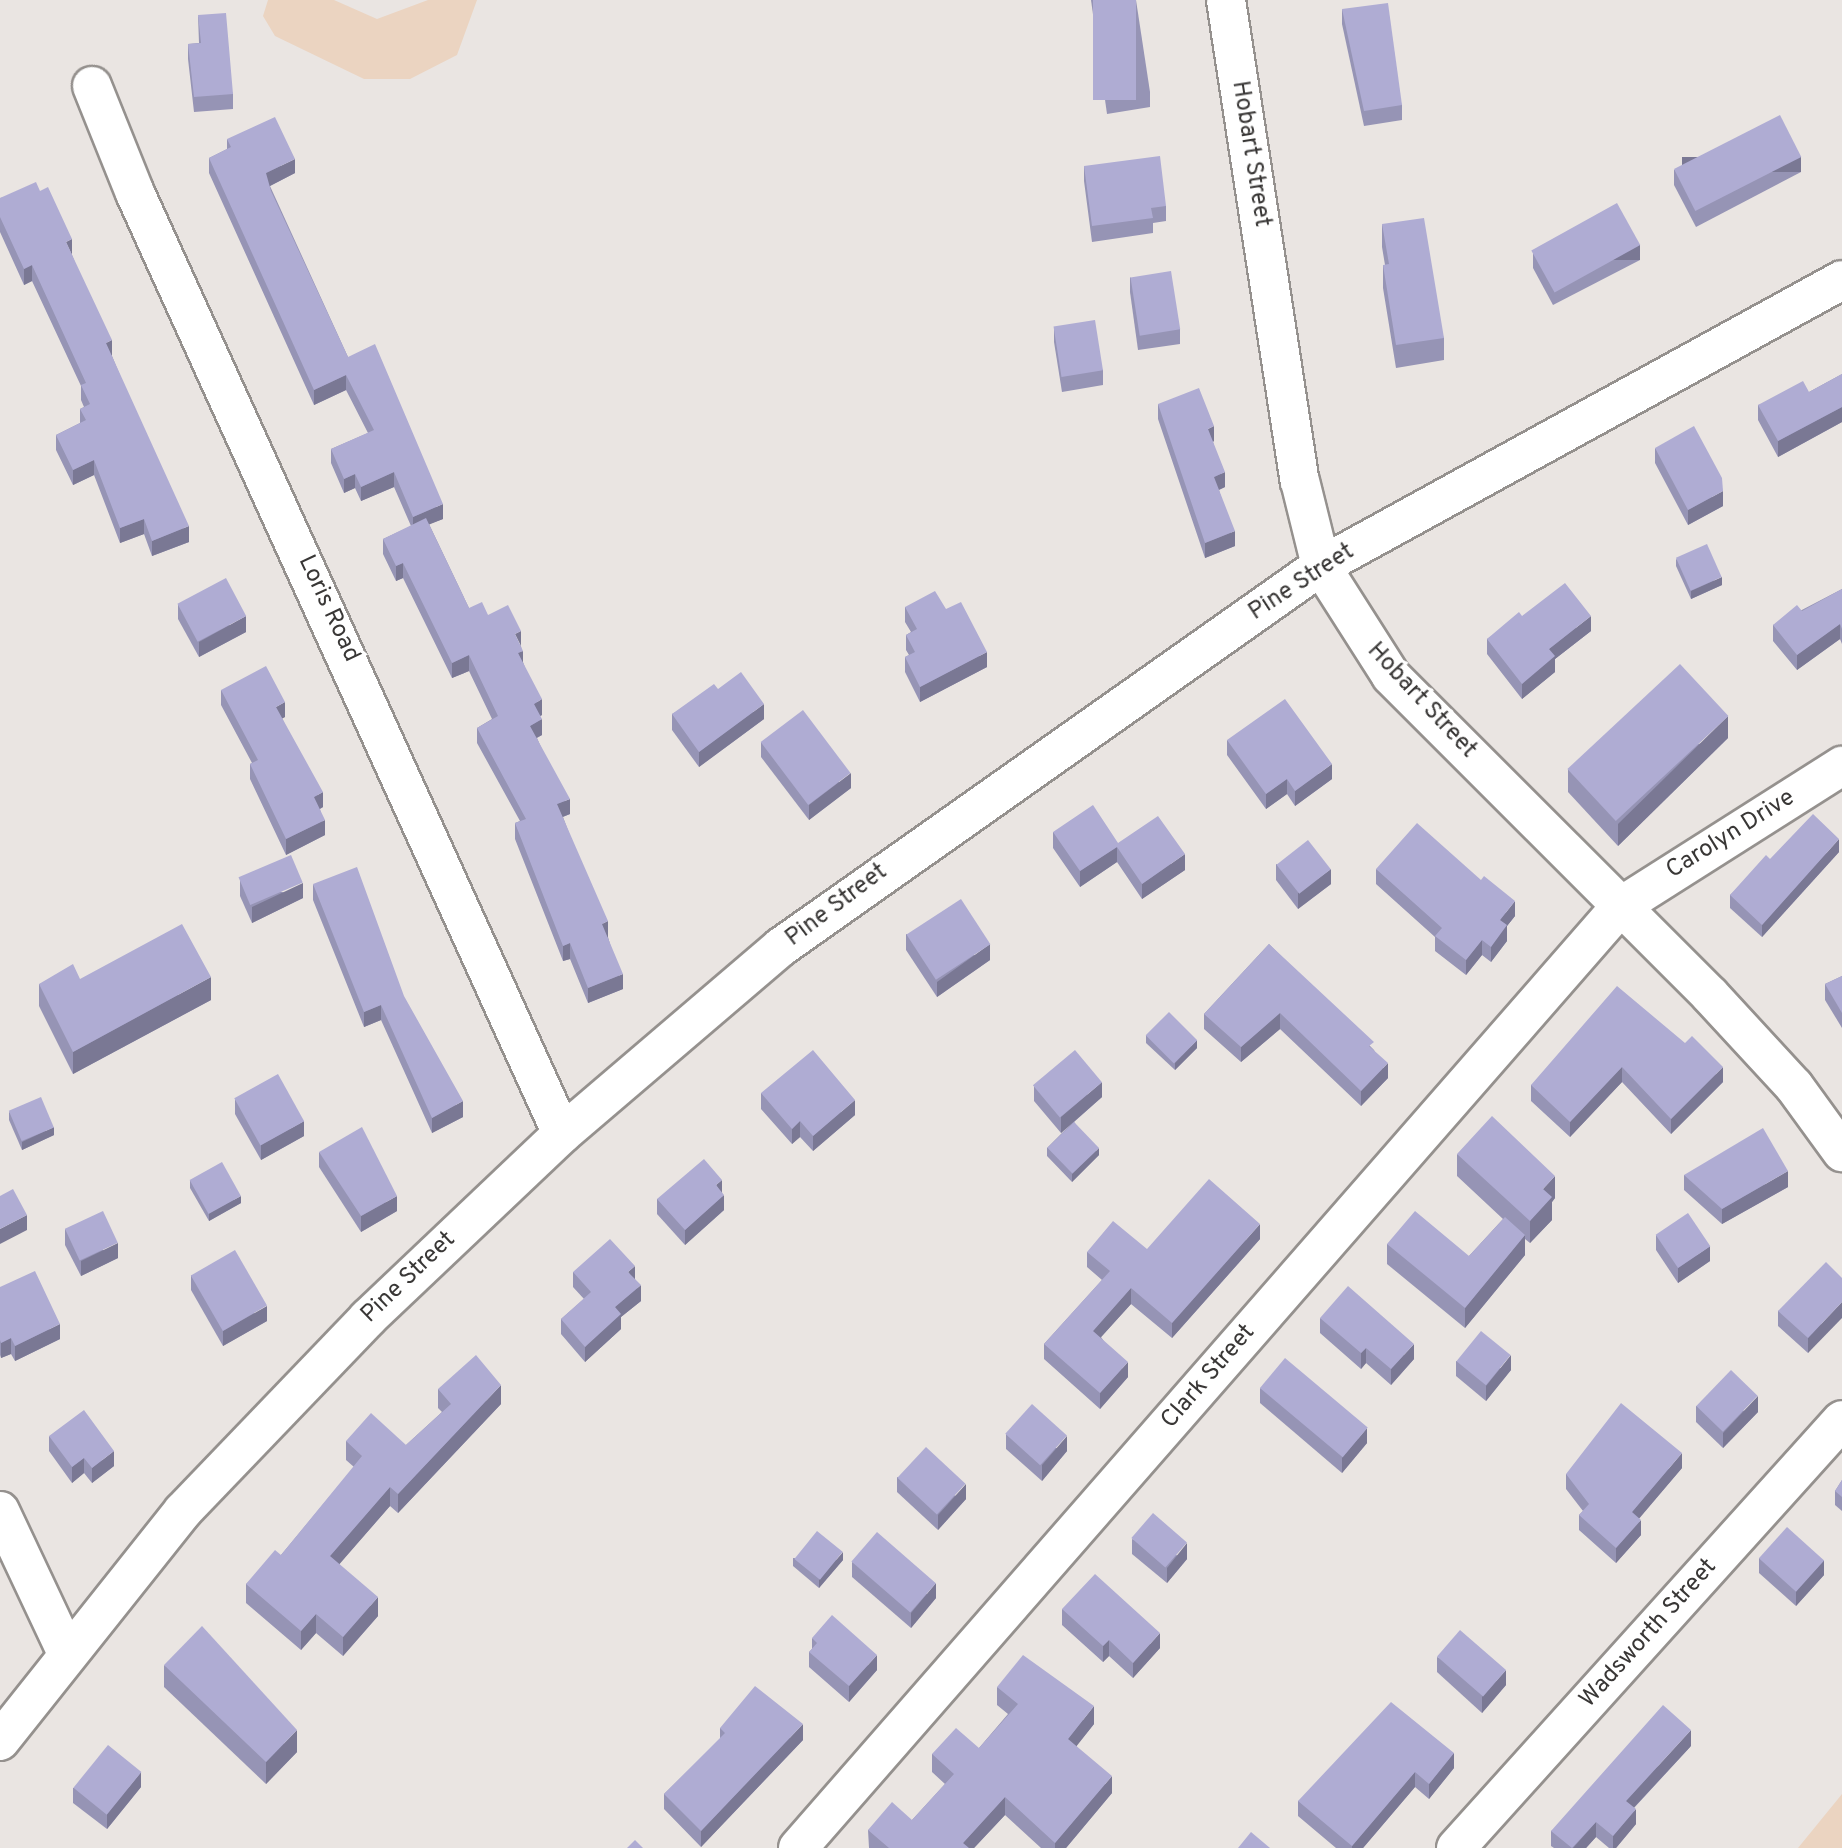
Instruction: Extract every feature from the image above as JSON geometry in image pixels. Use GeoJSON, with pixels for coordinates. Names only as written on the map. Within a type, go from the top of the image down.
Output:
{"type":"FeatureCollection","features":[{"type":"Feature","properties":{"kind":"street","name":"Hobart Street"},"geometry":{"type":"LineString","coordinates":[[1226,0],[1300,481],[1321,566],[1391,676],[1621,906],[1794,1086],[1842,1152]]}},
{"type":"Feature","properties":{"kind":"street","name":"Loris Road"},"geometry":{"type":"LineString","coordinates":[[92,86],[135,193],[562,1135]]}},
{"type":"Feature","properties":{"kind":"street","name":"Pine Street"},"geometry":{"type":"LineString","coordinates":[[0,1741],[66,1651],[183,1511],[368,1318],[562,1135],[781,947],[1321,566],[1842,279]]}},
{"type":"Feature","properties":{"kind":"street","name":"Carolyn Drive"},"geometry":{"type":"LineString","coordinates":[[1621,906],[1842,766]]}},
{"type":"Feature","properties":{"kind":"street","name":"Clark Street"},"geometry":{"type":"LineString","coordinates":[[797,1848],[1621,906]]}},
{"type":"Feature","properties":{"kind":"street","name":"Wadsworth Street"},"geometry":{"type":"LineString","coordinates":[[1456,1848],[1842,1420]]}},
{"type":"Feature","properties":{"kind":"street"},"geometry":{"type":"LineString","coordinates":[[0,1511],[66,1651]]}},
{"type":"Feature","properties":{"kind":"shaded area"},"geometry":{"type":"Polygon","coordinates":[[[268,0],[334,0],[377,19],[428,0],[477,0],[457,55],[410,79],[364,79],[275,36],[263,16],[268,0]]]}},
{"type":"Feature","properties":{"kind":"shaded area"},"geometry":{"type":"Polygon","coordinates":[[[1842,1794],[1842,1848],[1798,1848],[1842,1794]]]}},
{"type":"Feature","properties":{"kind":"building"},"geometry":{"type":"Polygon","coordinates":[[[1093,0],[1136,0],[1136,100],[1093,100],[1093,0]]]}},
{"type":"Feature","properties":{"kind":"building"},"geometry":{"type":"Polygon","coordinates":[[[1388,3],[1402,105],[1364,111],[1342,9],[1388,3]]]}},
{"type":"Feature","properties":{"kind":"building"},"geometry":{"type":"Polygon","coordinates":[[[226,13],[233,94],[194,97],[188,44],[201,43],[198,15],[226,13]]]}},
{"type":"Feature","properties":{"kind":"building"},"geometry":{"type":"Polygon","coordinates":[[[1780,115],[1801,157],[1695,211],[1674,169],[1780,115]]]}},
{"type":"Feature","properties":{"kind":"building"},"geometry":{"type":"Polygon","coordinates":[[[275,117],[295,159],[266,173],[271,191],[348,357],[375,344],[443,504],[413,517],[394,472],[361,487],[355,474],[344,479],[331,449],[374,430],[346,375],[314,390],[209,158],[231,147],[227,139],[275,117]]]}},
{"type":"Feature","properties":{"kind":"building"},"geometry":{"type":"Polygon","coordinates":[[[1160,156],[1166,206],[1151,208],[1153,218],[1092,226],[1084,166],[1160,156]]]}},
{"type":"Feature","properties":{"kind":"building"},"geometry":{"type":"Polygon","coordinates":[[[36,182],[40,191],[48,187],[72,239],[66,242],[112,340],[106,343],[189,526],[152,541],[144,519],[120,528],[94,460],[73,470],[56,435],[86,420],[80,409],[90,404],[81,385],[86,383],[32,265],[24,269],[0,217],[0,198],[36,182]]]}},
{"type":"Feature","properties":{"kind":"building"},"geometry":{"type":"Polygon","coordinates":[[[1617,203],[1640,245],[1555,292],[1531,251],[1617,203]]]}},
{"type":"Feature","properties":{"kind":"building"},"geometry":{"type":"Polygon","coordinates":[[[1424,218],[1444,338],[1396,345],[1383,265],[1389,264],[1382,224],[1424,218]]]}},
{"type":"Feature","properties":{"kind":"building"},"geometry":{"type":"Polygon","coordinates":[[[1171,271],[1180,329],[1140,336],[1131,277],[1171,271]]]}},
{"type":"Feature","properties":{"kind":"building"},"geometry":{"type":"Polygon","coordinates":[[[1095,320],[1103,370],[1061,377],[1054,327],[1095,320]]]}},
{"type":"Feature","properties":{"kind":"building"},"geometry":{"type":"Polygon","coordinates":[[[1842,374],[1842,407],[1778,441],[1758,405],[1803,381],[1809,392],[1842,374]]]}},
{"type":"Feature","properties":{"kind":"building"},"geometry":{"type":"Polygon","coordinates":[[[1199,388],[1214,426],[1208,429],[1225,472],[1214,477],[1235,531],[1205,543],[1158,404],[1199,388]]]}},
{"type":"Feature","properties":{"kind":"building"},"geometry":{"type":"Polygon","coordinates":[[[1694,426],[1722,478],[1723,491],[1688,510],[1655,448],[1694,426]]]}},
{"type":"Feature","properties":{"kind":"building"},"geometry":{"type":"Polygon","coordinates":[[[426,518],[469,608],[482,602],[488,615],[508,605],[521,631],[515,634],[523,651],[518,653],[542,699],[534,704],[542,719],[530,726],[570,799],[557,804],[608,921],[602,924],[623,974],[588,988],[570,943],[563,946],[515,823],[526,819],[477,728],[498,716],[469,655],[452,663],[403,563],[396,566],[383,539],[426,518]]]}},
{"type":"Feature","properties":{"kind":"building"},"geometry":{"type":"Polygon","coordinates":[[[1707,544],[1722,577],[1691,591],[1676,558],[1707,544]]]}},
{"type":"Feature","properties":{"kind":"building"},"geometry":{"type":"Polygon","coordinates":[[[226,578],[246,616],[198,642],[177,604],[226,578]]]}},
{"type":"Feature","properties":{"kind":"building"},"geometry":{"type":"Polygon","coordinates":[[[1565,583],[1591,616],[1549,649],[1555,656],[1522,684],[1487,639],[1519,612],[1522,616],[1565,583]]]}},
{"type":"Feature","properties":{"kind":"building"},"geometry":{"type":"Polygon","coordinates":[[[1842,589],[1842,629],[1840,624],[1797,655],[1773,625],[1797,605],[1802,611],[1842,589]]]}},
{"type":"Feature","properties":{"kind":"building"},"geometry":{"type":"Polygon","coordinates":[[[935,591],[946,609],[961,602],[987,652],[920,687],[905,657],[915,652],[906,635],[917,629],[905,607],[935,591]]]}},
{"type":"Feature","properties":{"kind":"building"},"geometry":{"type":"Polygon","coordinates":[[[1680,664],[1728,716],[1616,821],[1567,769],[1680,664]]]}},
{"type":"Feature","properties":{"kind":"building"},"geometry":{"type":"Polygon","coordinates":[[[266,666],[285,702],[276,707],[323,792],[314,797],[325,820],[286,839],[250,764],[258,760],[221,690],[266,666]]]}},
{"type":"Feature","properties":{"kind":"building"},"geometry":{"type":"Polygon","coordinates":[[[741,672],[764,704],[699,752],[672,714],[714,684],[718,689],[741,672]]]}},
{"type":"Feature","properties":{"kind":"building"},"geometry":{"type":"Polygon","coordinates":[[[1285,699],[1332,764],[1295,791],[1287,779],[1266,794],[1227,740],[1285,699]]]}},
{"type":"Feature","properties":{"kind":"building"},"geometry":{"type":"Polygon","coordinates":[[[803,710],[851,773],[808,805],[761,742],[803,710]]]}},
{"type":"Feature","properties":{"kind":"building"},"geometry":{"type":"Polygon","coordinates":[[[1093,805],[1118,843],[1158,816],[1185,854],[1142,884],[1117,847],[1080,871],[1053,832],[1093,805]]]}},
{"type":"Feature","properties":{"kind":"building"},"geometry":{"type":"Polygon","coordinates":[[[1813,814],[1839,839],[1762,925],[1730,895],[1766,855],[1770,859],[1813,814]]]}},
{"type":"Feature","properties":{"kind":"building"},"geometry":{"type":"Polygon","coordinates":[[[1417,823],[1481,880],[1484,876],[1515,901],[1500,920],[1507,925],[1491,947],[1482,940],[1466,960],[1435,936],[1442,928],[1376,869],[1417,823]]]}},
{"type":"Feature","properties":{"kind":"building"},"geometry":{"type":"Polygon","coordinates":[[[1308,840],[1331,869],[1299,894],[1276,865],[1308,840]]]}},
{"type":"Feature","properties":{"kind":"building"},"geometry":{"type":"Polygon","coordinates":[[[291,855],[303,883],[250,905],[239,877],[291,855]]]}},
{"type":"Feature","properties":{"kind":"building"},"geometry":{"type":"Polygon","coordinates":[[[357,867],[404,996],[463,1101],[432,1118],[381,1005],[364,1012],[313,884],[357,867]]]}},
{"type":"Feature","properties":{"kind":"building"},"geometry":{"type":"Polygon","coordinates":[[[961,899],[990,944],[936,980],[906,934],[961,899]]]}},
{"type":"Feature","properties":{"kind":"building"},"geometry":{"type":"Polygon","coordinates":[[[182,924],[211,977],[73,1052],[39,984],[73,964],[80,979],[182,924]]]}},
{"type":"Feature","properties":{"kind":"building"},"geometry":{"type":"Polygon","coordinates":[[[1269,944],[1374,1042],[1369,1046],[1388,1063],[1361,1091],[1280,1013],[1241,1047],[1204,1014],[1269,944]]]}},
{"type":"Feature","properties":{"kind":"building"},"geometry":{"type":"Polygon","coordinates":[[[1842,976],[1842,1013],[1825,984],[1842,976]]]}},
{"type":"Feature","properties":{"kind":"building"},"geometry":{"type":"Polygon","coordinates":[[[1617,986],[1685,1043],[1692,1036],[1723,1067],[1671,1119],[1622,1067],[1570,1122],[1531,1085],[1617,986]]]}},
{"type":"Feature","properties":{"kind":"building"},"geometry":{"type":"Polygon","coordinates":[[[1169,1012],[1197,1040],[1174,1064],[1146,1035],[1169,1012]]]}},
{"type":"Feature","properties":{"kind":"building"},"geometry":{"type":"Polygon","coordinates":[[[813,1050],[855,1100],[813,1136],[800,1121],[792,1129],[761,1093],[813,1050]]]}},
{"type":"Feature","properties":{"kind":"building"},"geometry":{"type":"Polygon","coordinates":[[[1075,1050],[1102,1082],[1060,1118],[1033,1085],[1075,1050]]]}},
{"type":"Feature","properties":{"kind":"building"},"geometry":{"type":"Polygon","coordinates":[[[278,1074],[304,1121],[260,1145],[234,1098],[278,1074]]]}},
{"type":"Feature","properties":{"kind":"building"},"geometry":{"type":"Polygon","coordinates":[[[41,1097],[54,1127],[22,1141],[9,1111],[41,1097]]]}},
{"type":"Feature","properties":{"kind":"building"},"geometry":{"type":"Polygon","coordinates":[[[1492,1116],[1555,1176],[1543,1189],[1552,1197],[1530,1221],[1457,1154],[1492,1116]]]}},
{"type":"Feature","properties":{"kind":"building"},"geometry":{"type":"Polygon","coordinates":[[[1074,1122],[1099,1148],[1072,1174],[1047,1148],[1074,1122]]]}},
{"type":"Feature","properties":{"kind":"building"},"geometry":{"type":"Polygon","coordinates":[[[362,1127],[397,1196],[361,1216],[319,1152],[362,1127]]]}},
{"type":"Feature","properties":{"kind":"building"},"geometry":{"type":"Polygon","coordinates":[[[1763,1128],[1788,1171],[1722,1209],[1684,1175],[1763,1128]]]}},
{"type":"Feature","properties":{"kind":"building"},"geometry":{"type":"Polygon","coordinates":[[[704,1159],[722,1180],[716,1185],[724,1195],[685,1230],[657,1199],[704,1159]]]}},
{"type":"Feature","properties":{"kind":"building"},"geometry":{"type":"Polygon","coordinates":[[[222,1162],[241,1196],[209,1214],[190,1180],[222,1162]]]}},
{"type":"Feature","properties":{"kind":"building"},"geometry":{"type":"Polygon","coordinates":[[[1209,1179],[1260,1224],[1172,1323],[1131,1288],[1093,1331],[1128,1362],[1100,1393],[1044,1344],[1110,1271],[1087,1252],[1113,1221],[1147,1249],[1209,1179]]]}},
{"type":"Feature","properties":{"kind":"building"},"geometry":{"type":"Polygon","coordinates":[[[13,1189],[27,1215],[0,1229],[0,1196],[13,1189]]]}},
{"type":"Feature","properties":{"kind":"building"},"geometry":{"type":"Polygon","coordinates":[[[103,1211],[118,1243],[80,1260],[65,1229],[103,1211]]]}},
{"type":"Feature","properties":{"kind":"building"},"geometry":{"type":"Polygon","coordinates":[[[1415,1211],[1469,1256],[1505,1217],[1525,1235],[1465,1308],[1387,1244],[1415,1211]]]}},
{"type":"Feature","properties":{"kind":"building"},"geometry":{"type":"Polygon","coordinates":[[[1688,1213],[1710,1246],[1678,1268],[1656,1235],[1688,1213]]]}},
{"type":"Feature","properties":{"kind":"building"},"geometry":{"type":"Polygon","coordinates":[[[610,1239],[635,1266],[628,1272],[641,1285],[615,1307],[621,1314],[585,1347],[561,1319],[591,1292],[573,1272],[610,1239]]]}},
{"type":"Feature","properties":{"kind":"building"},"geometry":{"type":"Polygon","coordinates":[[[235,1250],[267,1305],[223,1331],[191,1276],[235,1250]]]}},
{"type":"Feature","properties":{"kind":"building"},"geometry":{"type":"Polygon","coordinates":[[[1826,1262],[1842,1278],[1842,1302],[1808,1338],[1778,1311],[1826,1262]]]}},
{"type":"Feature","properties":{"kind":"building"},"geometry":{"type":"Polygon","coordinates":[[[35,1271],[60,1324],[15,1346],[11,1338],[1,1343],[0,1287],[35,1271]]]}},
{"type":"Feature","properties":{"kind":"building"},"geometry":{"type":"Polygon","coordinates":[[[1348,1286],[1414,1344],[1391,1369],[1366,1348],[1361,1353],[1320,1318],[1348,1286]]]}},
{"type":"Feature","properties":{"kind":"building"},"geometry":{"type":"Polygon","coordinates":[[[1481,1331],[1511,1355],[1486,1385],[1456,1361],[1481,1331]]]}},
{"type":"Feature","properties":{"kind":"building"},"geometry":{"type":"Polygon","coordinates":[[[476,1355],[501,1385],[398,1494],[390,1487],[330,1556],[378,1597],[343,1637],[316,1614],[301,1631],[246,1584],[275,1550],[281,1555],[362,1456],[346,1441],[371,1413],[406,1445],[451,1404],[438,1389],[476,1355]]]}},
{"type":"Feature","properties":{"kind":"building"},"geometry":{"type":"Polygon","coordinates":[[[1285,1358],[1368,1427],[1343,1457],[1260,1388],[1285,1358]]]}},
{"type":"Feature","properties":{"kind":"building"},"geometry":{"type":"Polygon","coordinates":[[[1731,1370],[1758,1396],[1723,1432],[1696,1406],[1731,1370]]]}},
{"type":"Feature","properties":{"kind":"building"},"geometry":{"type":"Polygon","coordinates":[[[1621,1403],[1682,1453],[1632,1512],[1641,1520],[1616,1548],[1579,1515],[1589,1504],[1566,1474],[1621,1403]]]}},
{"type":"Feature","properties":{"kind":"building"},"geometry":{"type":"Polygon","coordinates":[[[1032,1404],[1067,1435],[1040,1465],[1005,1434],[1032,1404]]]}},
{"type":"Feature","properties":{"kind":"building"},"geometry":{"type":"Polygon","coordinates":[[[84,1410],[114,1451],[92,1468],[84,1458],[72,1467],[49,1436],[84,1410]]]}},
{"type":"Feature","properties":{"kind":"building"},"geometry":{"type":"Polygon","coordinates":[[[926,1447],[965,1484],[937,1515],[897,1478],[926,1447]]]}},
{"type":"Feature","properties":{"kind":"building"},"geometry":{"type":"Polygon","coordinates":[[[1842,1480],[1842,1497],[1835,1491],[1842,1480]]]}},
{"type":"Feature","properties":{"kind":"building"},"geometry":{"type":"Polygon","coordinates":[[[1153,1513],[1187,1543],[1165,1567],[1131,1538],[1153,1513]]]}},
{"type":"Feature","properties":{"kind":"building"},"geometry":{"type":"Polygon","coordinates":[[[1787,1527],[1824,1560],[1796,1592],[1759,1558],[1787,1527]]]}},
{"type":"Feature","properties":{"kind":"building"},"geometry":{"type":"Polygon","coordinates":[[[817,1531],[843,1552],[820,1580],[794,1559],[817,1531]]]}},
{"type":"Feature","properties":{"kind":"building"},"geometry":{"type":"Polygon","coordinates":[[[877,1532],[936,1583],[910,1613],[851,1561],[877,1532]]]}},
{"type":"Feature","properties":{"kind":"building"},"geometry":{"type":"Polygon","coordinates":[[[1095,1574],[1160,1633],[1133,1663],[1109,1640],[1103,1646],[1062,1609],[1095,1574]]]}},
{"type":"Feature","properties":{"kind":"building"},"geometry":{"type":"Polygon","coordinates":[[[832,1615],[877,1655],[849,1686],[809,1652],[817,1643],[812,1638],[832,1615]]]}},
{"type":"Feature","properties":{"kind":"building"},"geometry":{"type":"Polygon","coordinates":[[[202,1626],[297,1730],[266,1762],[164,1665],[202,1626]]]}},
{"type":"Feature","properties":{"kind":"building"},"geometry":{"type":"Polygon","coordinates":[[[1460,1630],[1506,1670],[1483,1696],[1437,1656],[1460,1630]]]}},
{"type":"Feature","properties":{"kind":"building"},"geometry":{"type":"Polygon","coordinates":[[[1023,1655],[1094,1706],[1068,1739],[1112,1776],[1055,1843],[1005,1797],[963,1843],[969,1848],[889,1848],[868,1830],[892,1802],[912,1820],[954,1774],[932,1754],[956,1728],[979,1748],[1018,1704],[997,1687],[1023,1655]]]}},
{"type":"Feature","properties":{"kind":"building"},"geometry":{"type":"Polygon","coordinates":[[[755,1686],[803,1724],[701,1831],[664,1794],[725,1733],[720,1728],[755,1686]]]}},
{"type":"Feature","properties":{"kind":"building"},"geometry":{"type":"Polygon","coordinates":[[[1391,1702],[1454,1753],[1429,1784],[1415,1772],[1352,1846],[1298,1801],[1391,1702]]]}},
{"type":"Feature","properties":{"kind":"building"},"geometry":{"type":"Polygon","coordinates":[[[1663,1705],[1691,1730],[1626,1801],[1636,1809],[1613,1836],[1596,1822],[1572,1848],[1551,1831],[1663,1705]]]}},
{"type":"Feature","properties":{"kind":"building"},"geometry":{"type":"Polygon","coordinates":[[[108,1745],[141,1772],[107,1815],[73,1788],[108,1745]]]}},
{"type":"Feature","properties":{"kind":"building"},"geometry":{"type":"Polygon","coordinates":[[[1251,1832],[1270,1848],[1238,1848],[1251,1832]]]}},
{"type":"Feature","properties":{"kind":"building"},"geometry":{"type":"Polygon","coordinates":[[[635,1840],[643,1848],[627,1848],[635,1840]]]}}]}
